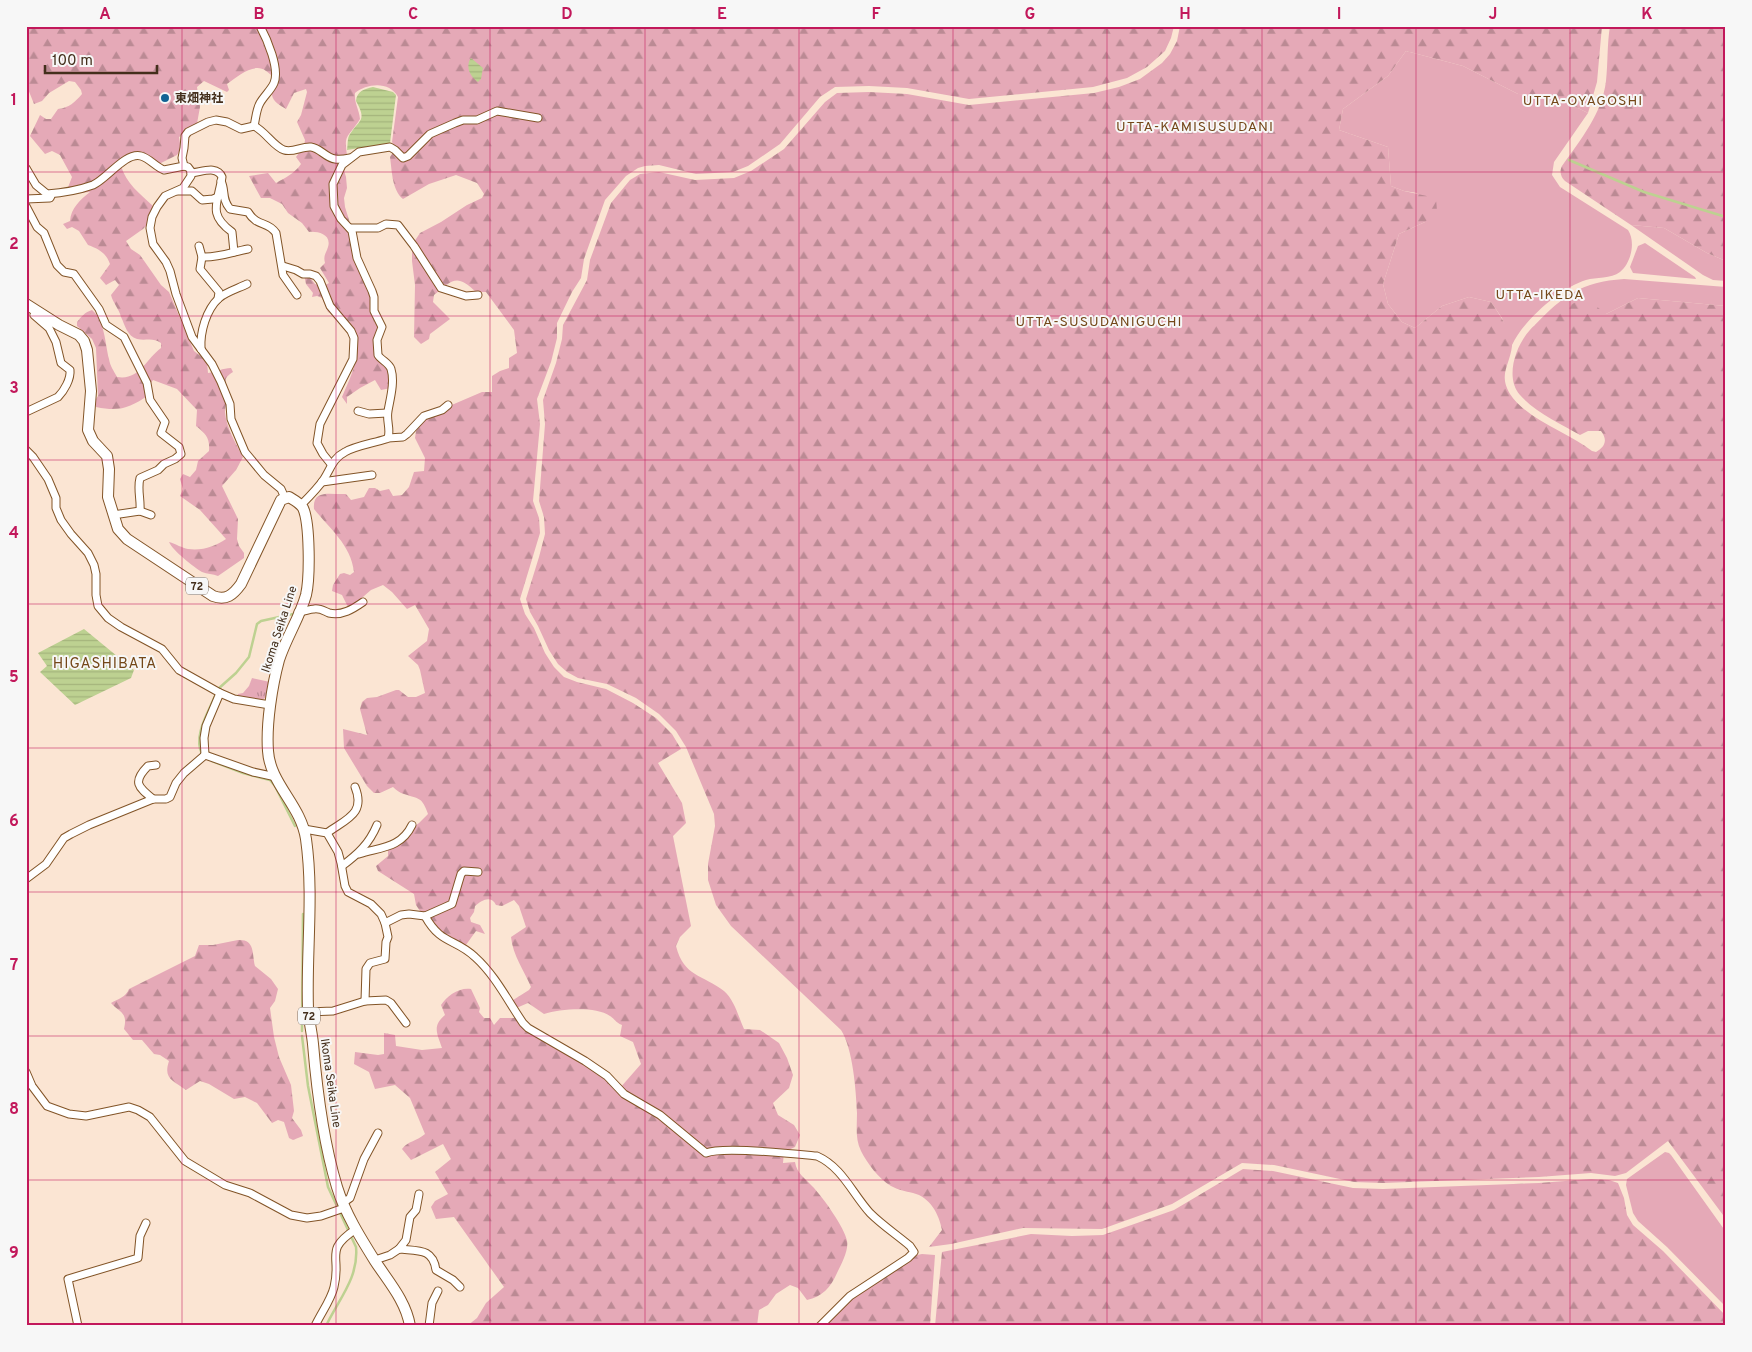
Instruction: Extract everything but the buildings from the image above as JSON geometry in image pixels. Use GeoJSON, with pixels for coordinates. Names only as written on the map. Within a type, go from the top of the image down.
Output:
{"type":"FeatureCollection","features":[{"type":"Feature","properties":{"kind":"main road","name":"72"},"geometry":{"type":"LineString","coordinates":[[26,304],[79,335],[84,341],[87,350],[91,391],[88,430],[90,436],[107,456],[109,469],[108,497],[112,514],[118,529],[127,539],[213,596],[220,599],[225,598],[232,596],[241,584],[279,504],[285,498]]}},
{"type":"Feature","properties":{"kind":"main road"},"geometry":{"type":"LineString","coordinates":[[285,498],[293,499],[301,505]]}},
{"type":"Feature","properties":{"kind":"main road","name":"Ikoma Seika Line"},"geometry":{"type":"LineString","coordinates":[[301,505],[306,519],[309,576],[306,595],[280,660],[270,705],[269,758],[276,777],[297,810],[304,829],[309,892],[308,1012],[316,1084],[331,1164],[343,1205],[401,1301],[410,1326]]}},
{"type":"Feature","properties":{"kind":"street"},"geometry":{"type":"LineString","coordinates":[[254,126],[259,107],[275,82],[276,72],[269,45],[260,26]]}},
{"type":"Feature","properties":{"kind":"street"},"geometry":{"type":"LineString","coordinates":[[388,438],[390,432],[387,413],[392,390],[391,369],[378,355],[377,340],[382,327],[374,312],[374,297],[357,258],[350,228],[336,212],[332,198],[335,179],[342,165],[360,152],[390,147],[403,158],[408,156],[437,129],[463,120],[477,120],[497,111],[538,118]]}},
{"type":"Feature","properties":{"kind":"street"},"geometry":{"type":"LineString","coordinates":[[184,166],[182,158],[185,136],[188,132],[216,120],[227,122],[241,129],[254,126],[262,130],[283,150],[310,147],[318,149],[333,159],[350,158]]}},
{"type":"Feature","properties":{"kind":"street"},"geometry":{"type":"LineString","coordinates":[[26,168],[36,185],[47,194],[51,194],[92,185],[100,181],[120,163],[133,156],[144,156],[164,170],[188,167],[191,173],[188,181],[178,191]]}},
{"type":"Feature","properties":{"kind":"street"},"geometry":{"type":"LineString","coordinates":[[191,173],[217,170],[222,177],[216,205],[217,218],[232,232],[234,252]]}},
{"type":"Feature","properties":{"kind":"street"},"geometry":{"type":"LineString","coordinates":[[221,181],[224,186],[223,193],[226,204],[230,209],[248,212],[254,221],[272,227],[276,233],[283,275],[297,295]]}},
{"type":"Feature","properties":{"kind":"street"},"geometry":{"type":"LineString","coordinates":[[218,197],[202,200],[192,191],[178,191],[165,196],[152,217],[151,237],[153,244],[170,271],[176,294],[192,337],[212,364],[221,382],[230,404],[231,419],[245,452],[264,475],[281,489],[285,498]]}},
{"type":"Feature","properties":{"kind":"street"},"geometry":{"type":"LineString","coordinates":[[26,198],[50,198],[51,194]]}},
{"type":"Feature","properties":{"kind":"street"},"geometry":{"type":"LineString","coordinates":[[26,206],[37,227],[44,233],[57,265],[64,272],[74,274],[99,309],[106,325],[124,337],[147,383],[150,400],[165,422],[161,433],[179,447],[181,454],[175,459],[164,464],[158,470],[140,478],[138,487],[141,503],[140,511]]}},
{"type":"Feature","properties":{"kind":"street"},"geometry":{"type":"LineString","coordinates":[[350,228],[378,228],[386,224],[398,225],[442,288],[466,296],[478,295]]}},
{"type":"Feature","properties":{"kind":"street"},"geometry":{"type":"LineString","coordinates":[[198,246],[202,257],[200,269],[219,292],[218,299],[206,318],[200,338],[201,349]]}},
{"type":"Feature","properties":{"kind":"street"},"geometry":{"type":"LineString","coordinates":[[202,257],[220,257],[248,249]]}},
{"type":"Feature","properties":{"kind":"street"},"geometry":{"type":"LineString","coordinates":[[283,266],[303,274],[316,276],[320,281],[330,306],[351,331],[354,338],[353,359],[320,424],[317,444],[331,464]]}},
{"type":"Feature","properties":{"kind":"street"},"geometry":{"type":"LineString","coordinates":[[218,299],[247,284]]}},
{"type":"Feature","properties":{"kind":"street"},"geometry":{"type":"LineString","coordinates":[[26,308],[49,328],[56,342],[61,363],[70,370],[70,376],[58,397],[26,412]]}},
{"type":"Feature","properties":{"kind":"street"},"geometry":{"type":"LineString","coordinates":[[301,505],[322,482],[331,464],[346,451],[388,438],[403,437],[424,416],[442,410],[448,405]]}},
{"type":"Feature","properties":{"kind":"street"},"geometry":{"type":"LineString","coordinates":[[358,411],[369,414],[387,413]]}},
{"type":"Feature","properties":{"kind":"street"},"geometry":{"type":"LineString","coordinates":[[26,450],[34,457],[48,479],[56,498],[56,508],[61,520],[88,553],[94,565],[98,606],[108,618],[162,650],[179,670],[220,693],[234,699],[270,705]]}},
{"type":"Feature","properties":{"kind":"street"},"geometry":{"type":"LineString","coordinates":[[322,482],[372,475]]}},
{"type":"Feature","properties":{"kind":"street"},"geometry":{"type":"LineString","coordinates":[[112,514],[140,511],[151,515]]}},
{"type":"Feature","properties":{"kind":"street"},"geometry":{"type":"LineString","coordinates":[[298,612],[322,609],[330,613],[342,613],[363,602]]}},
{"type":"Feature","properties":{"kind":"street"},"geometry":{"type":"LineString","coordinates":[[205,755],[204,738],[206,726],[220,693]]}},
{"type":"Feature","properties":{"kind":"street"},"geometry":{"type":"LineString","coordinates":[[205,755],[253,772],[276,777]]}},
{"type":"Feature","properties":{"kind":"street"},"geometry":{"type":"LineString","coordinates":[[26,880],[46,864],[64,838],[70,834],[153,799],[166,800],[170,797],[176,783],[184,772],[205,755]]}},
{"type":"Feature","properties":{"kind":"street"},"geometry":{"type":"LineString","coordinates":[[153,799],[138,786],[138,781],[141,773],[148,766],[156,765]]}},
{"type":"Feature","properties":{"kind":"street"},"geometry":{"type":"LineString","coordinates":[[304,829],[327,833],[355,813],[359,805],[359,797],[355,787]]}},
{"type":"Feature","properties":{"kind":"street"},"geometry":{"type":"LineString","coordinates":[[359,854],[395,845],[407,835],[412,825]]}},
{"type":"Feature","properties":{"kind":"street"},"geometry":{"type":"LineString","coordinates":[[342,866],[359,854],[369,843],[377,826]]}},
{"type":"Feature","properties":{"kind":"street"},"geometry":{"type":"LineString","coordinates":[[327,833],[338,852],[348,892],[371,904],[381,914],[386,923],[388,937],[385,959],[370,964],[366,969],[365,1001]]}},
{"type":"Feature","properties":{"kind":"street"},"geometry":{"type":"LineString","coordinates":[[386,923],[401,915],[425,916],[438,912],[452,904],[461,874],[464,871],[478,872]]}},
{"type":"Feature","properties":{"kind":"street"},"geometry":{"type":"LineString","coordinates":[[425,916],[441,937],[466,949],[477,958],[496,981],[509,1003],[528,1028],[607,1076],[624,1094],[660,1115],[706,1153],[726,1150],[798,1154],[817,1156],[829,1161],[872,1214],[910,1246],[914,1252],[908,1258],[850,1296],[820,1326]]}},
{"type":"Feature","properties":{"kind":"street"},"geometry":{"type":"LineString","coordinates":[[308,1012],[333,1011],[365,1001],[386,1000],[391,1003],[406,1024]]}},
{"type":"Feature","properties":{"kind":"street"},"geometry":{"type":"LineString","coordinates":[[26,1072],[32,1086],[47,1106],[61,1112],[86,1116],[128,1107],[138,1110],[150,1117],[185,1161],[225,1185],[250,1193],[291,1215],[307,1218],[343,1205],[350,1198],[364,1160],[378,1133]]}},
{"type":"Feature","properties":{"kind":"street"},"geometry":{"type":"LineString","coordinates":[[375,1260],[390,1255],[400,1248],[406,1240],[410,1217],[416,1210],[419,1194]]}},
{"type":"Feature","properties":{"kind":"street"},"geometry":{"type":"LineString","coordinates":[[78,1326],[68,1279],[138,1258],[140,1236],[146,1223]]}},
{"type":"Feature","properties":{"kind":"street"},"geometry":{"type":"LineString","coordinates":[[315,1326],[334,1286],[336,1246],[342,1238],[356,1229]]}},
{"type":"Feature","properties":{"kind":"street"},"geometry":{"type":"LineString","coordinates":[[400,1248],[430,1254],[435,1259],[436,1270],[453,1280],[460,1287]]}},
{"type":"Feature","properties":{"kind":"street"},"geometry":{"type":"LineString","coordinates":[[429,1326],[432,1303],[438,1291]]}},
{"type":"Feature","properties":{"kind":"green space"},"geometry":{"type":"Polygon","coordinates":[[[26,26],[1174,26],[1165,51],[1147,67],[1127,78],[1093,87],[969,99],[907,88],[835,87],[820,97],[780,144],[748,166],[733,172],[696,174],[659,165],[638,168],[626,176],[605,200],[584,259],[581,278],[557,323],[557,338],[551,362],[537,399],[540,424],[533,501],[539,518],[540,533],[520,599],[525,614],[534,628],[545,653],[554,667],[564,677],[606,689],[633,703],[656,718],[672,734],[681,749],[658,763],[682,803],[686,823],[673,836],[691,926],[680,937],[676,946],[679,956],[689,969],[728,994],[744,1029],[760,1030],[779,1043],[787,1058],[793,1075],[789,1088],[773,1103],[778,1115],[794,1125],[800,1135],[795,1147],[784,1152],[783,1163],[795,1162],[799,1173],[832,1212],[842,1228],[847,1241],[846,1253],[841,1266],[832,1283],[822,1294],[807,1300],[798,1288],[790,1285],[776,1294],[768,1305],[759,1310],[757,1326],[467,1326],[477,1318],[486,1303],[504,1287],[454,1217],[436,1219],[431,1207],[435,1201],[448,1194],[435,1172],[451,1159],[443,1144],[411,1160],[402,1149],[425,1134],[410,1098],[395,1085],[375,1089],[369,1072],[354,1064],[355,1052],[384,1054],[384,1033],[395,1035],[396,1046],[422,1050],[442,1048],[437,1030],[438,1023],[445,1015],[441,1005],[454,993],[462,989],[471,989],[480,1008],[479,1012],[484,1018],[490,1018],[494,1025],[500,1018],[523,1018],[535,1033],[560,1045],[620,1088],[641,1064],[633,1042],[620,1036],[622,1025],[604,1013],[578,1009],[544,1014],[528,1003],[514,1009],[510,1002],[531,987],[516,957],[512,944],[511,937],[526,927],[519,906],[514,900],[502,906],[496,905],[489,899],[475,906],[470,918],[471,922],[480,925],[485,934],[476,931],[463,949],[458,950],[451,946],[446,939],[430,926],[416,905],[414,894],[378,871],[376,866],[388,856],[388,846],[428,814],[424,804],[419,799],[401,793],[393,787],[380,793],[374,793],[367,786],[344,748],[343,729],[367,735],[360,709],[362,702],[367,698],[377,697],[396,690],[399,690],[408,697],[416,697],[425,693],[418,665],[408,656],[427,641],[429,629],[415,605],[407,609],[383,585],[371,590],[349,609],[342,595],[332,591],[333,585],[340,574],[350,575],[354,572],[352,562],[339,538],[314,509],[314,502],[316,498],[324,494],[346,494],[351,500],[364,497],[369,488],[375,488],[380,491],[389,489],[393,496],[402,495],[409,487],[414,472],[424,471],[425,458],[415,438],[416,431],[427,412],[454,404],[482,392],[492,392],[492,376],[509,368],[509,358],[517,353],[514,330],[486,292],[476,292],[464,282],[450,282],[434,295],[433,302],[450,319],[430,334],[429,339],[421,344],[414,337],[415,285],[412,245],[420,233],[482,198],[484,194],[477,183],[456,175],[429,184],[403,199],[395,185],[390,157],[396,148],[392,142],[398,97],[390,88],[378,85],[366,87],[355,93],[360,119],[346,141],[348,161],[343,167],[347,188],[344,198],[345,207],[381,327],[378,346],[388,366],[391,388],[381,390],[375,380],[347,397],[347,404],[342,397],[356,361],[357,346],[355,336],[340,311],[334,315],[328,312],[322,298],[312,297],[313,293],[306,284],[304,275],[308,275],[315,284],[322,287],[329,283],[320,268],[325,263],[328,239],[323,234],[309,232],[302,223],[288,213],[282,204],[270,198],[261,198],[249,176],[268,173],[276,183],[293,173],[301,164],[296,157],[304,146],[305,140],[297,122],[301,115],[307,92],[306,89],[294,93],[286,109],[274,100],[272,93],[274,80],[270,74],[261,69],[251,69],[236,77],[227,84],[229,90],[227,92],[204,81],[197,87],[200,107],[196,129],[179,137],[181,149],[177,155],[159,164],[143,152],[136,151],[121,166],[123,172],[138,193],[153,206],[147,225],[126,241],[131,249],[140,255],[161,285],[169,292],[194,351],[207,361],[208,373],[231,368],[233,372],[226,380],[228,396],[225,412],[229,429],[243,457],[236,470],[222,486],[238,519],[237,539],[244,553],[244,558],[218,576],[202,572],[179,554],[169,542],[186,548],[204,549],[226,539],[200,510],[180,496],[183,489],[180,479],[183,474],[190,477],[196,470],[198,461],[209,451],[207,437],[196,426],[197,410],[177,389],[153,380],[148,387],[149,395],[130,406],[112,409],[96,407],[94,402],[98,396],[96,348],[92,339],[77,326],[77,322],[83,315],[92,310],[100,320],[111,366],[117,377],[131,376],[137,372],[161,348],[161,343],[137,339],[129,333],[111,295],[119,285],[115,280],[106,285],[100,278],[110,264],[106,257],[99,250],[88,245],[79,231],[72,227],[67,229],[63,224],[70,221],[74,208],[90,192],[78,193],[67,190],[72,177],[60,155],[52,151],[45,154],[30,136],[40,115],[46,119],[51,119],[58,109],[72,104],[82,94],[75,82],[69,81],[49,93],[42,101],[34,104],[26,84],[26,26]]]}},
{"type":"Feature","properties":{"kind":"green space"},"geometry":{"type":"Polygon","coordinates":[[[1180,26],[1602,26],[1597,82],[1588,113],[1551,95],[1518,94],[1463,66],[1406,51],[1388,76],[1343,109],[1339,130],[1388,147],[1391,186],[1436,198],[1437,211],[1425,222],[1399,234],[1383,284],[1388,304],[1402,322],[1415,328],[1442,306],[1469,297],[1491,302],[1505,323],[1512,341],[1505,375],[1505,381],[1510,394],[1526,411],[1592,451],[1596,452],[1603,446],[1605,440],[1601,431],[1588,431],[1580,435],[1533,407],[1520,395],[1515,387],[1513,368],[1515,358],[1518,348],[1529,331],[1546,318],[1585,297],[1606,314],[1638,298],[1726,306],[1726,1219],[1668,1141],[1626,1173],[1615,1176],[1591,1173],[1383,1183],[1354,1182],[1274,1165],[1242,1163],[1172,1204],[1102,1229],[1023,1228],[929,1247],[942,1230],[939,1218],[933,1207],[919,1195],[896,1188],[887,1183],[870,1166],[859,1146],[853,1070],[845,1038],[841,1030],[731,926],[716,905],[708,880],[708,864],[715,826],[714,814],[686,747],[676,731],[659,714],[636,698],[607,684],[578,678],[567,672],[558,664],[549,650],[530,612],[526,599],[545,534],[544,517],[539,501],[545,424],[543,400],[556,363],[562,339],[563,325],[587,280],[590,260],[611,203],[630,180],[640,174],[659,172],[695,180],[734,178],[751,171],[784,149],[825,102],[837,93],[907,94],[969,105],[1094,93],[1119,87],[1140,79],[1162,63],[1170,54],[1177,41],[1180,26]]]}},
{"type":"Feature","properties":{"kind":"green space"},"geometry":{"type":"Polygon","coordinates":[[[1610,26],[1726,26],[1726,261],[1707,253],[1664,228],[1631,225],[1565,181],[1562,176],[1562,166],[1590,126],[1604,93],[1610,26]]]}},
{"type":"Feature","properties":{"kind":"green space"},"geometry":{"type":"Polygon","coordinates":[[[1406,51],[1463,66],[1518,94],[1551,95],[1588,113],[1554,162],[1552,175],[1560,187],[1628,230],[1632,240],[1631,252],[1627,263],[1620,272],[1608,277],[1586,280],[1576,284],[1543,306],[1517,336],[1512,345],[1502,318],[1491,302],[1469,297],[1442,306],[1415,328],[1402,322],[1388,304],[1383,284],[1399,234],[1425,222],[1417,193],[1391,186],[1388,147],[1339,130],[1343,109],[1388,76],[1406,51]]]}},
{"type":"Feature","properties":{"kind":"green space"},"geometry":{"type":"Polygon","coordinates":[[[1631,225],[1664,228],[1707,253],[1726,261],[1726,281],[1713,280],[1703,275],[1631,225]]]}},
{"type":"Feature","properties":{"kind":"green space"},"geometry":{"type":"Polygon","coordinates":[[[1645,243],[1696,279],[1633,273],[1630,267],[1638,246],[1645,243]]]}},
{"type":"Feature","properties":{"kind":"green space"},"geometry":{"type":"Polygon","coordinates":[[[1624,279],[1726,287],[1726,306],[1638,298],[1606,314],[1535,325],[1555,306],[1574,292],[1596,283],[1624,279]]]}},
{"type":"Feature","properties":{"kind":"green space"},"geometry":{"type":"Polygon","coordinates":[[[252,678],[270,682],[266,697],[261,701],[237,697],[238,694],[243,693],[249,686],[252,678]]]}},
{"type":"Feature","properties":{"kind":"green space"},"geometry":{"type":"Polygon","coordinates":[[[243,940],[250,944],[255,966],[271,979],[278,989],[275,1001],[270,1008],[274,1037],[279,1057],[291,1085],[294,1111],[292,1118],[303,1136],[293,1140],[289,1138],[284,1122],[278,1120],[272,1123],[257,1103],[245,1097],[234,1099],[209,1084],[200,1081],[186,1090],[173,1081],[167,1072],[169,1061],[160,1055],[154,1054],[142,1040],[133,1040],[124,1029],[124,1016],[111,1003],[124,996],[129,989],[195,956],[199,945],[213,945],[243,940]]]}},
{"type":"Feature","properties":{"kind":"green space"},"geometry":{"type":"Polygon","coordinates":[[[1665,1152],[1671,1155],[1726,1232],[1726,1307],[1667,1247],[1638,1221],[1633,1213],[1626,1185],[1627,1179],[1665,1152]]]}},
{"type":"Feature","properties":{"kind":"green space"},"geometry":{"type":"Polygon","coordinates":[[[1243,1169],[1273,1171],[1353,1188],[1383,1189],[1591,1179],[1609,1180],[1618,1183],[1624,1198],[1627,1215],[1633,1225],[1663,1251],[1726,1316],[1726,1326],[935,1326],[942,1252],[1031,1234],[1103,1235],[1174,1210],[1243,1169]]]}},
{"type":"Feature","properties":{"kind":"green space"},"geometry":{"type":"Polygon","coordinates":[[[917,1255],[935,1255],[930,1326],[824,1326],[852,1298],[917,1255]]]}},
{"type":"Feature","properties":{"kind":"shaded area"},"geometry":{"type":"Polygon","coordinates":[[[471,58],[483,68],[481,79],[478,82],[469,71],[468,64],[471,58]]]}},
{"type":"Feature","properties":{"kind":"shaded area"},"geometry":{"type":"Polygon","coordinates":[[[373,87],[393,92],[396,95],[390,143],[347,150],[349,136],[362,116],[356,101],[358,95],[362,91],[373,87]]]}},
{"type":"Feature","properties":{"kind":"shaded area"},"geometry":{"type":"Polygon","coordinates":[[[84,629],[134,670],[131,678],[75,705],[40,672],[47,666],[38,653],[84,629]]]}},
{"type":"Feature","properties":{"kind":"waterway"},"geometry":{"type":"LineString","coordinates":[[1569,160],[1644,192],[1726,217]]}},
{"type":"Feature","properties":{"kind":"waterway"},"geometry":{"type":"LineString","coordinates":[[218,689],[236,673],[249,657],[257,624],[261,621],[293,614]]}},
{"type":"Feature","properties":{"kind":"waterway"},"geometry":{"type":"LineString","coordinates":[[202,754],[199,740],[200,732],[215,696]]}},
{"type":"Feature","properties":{"kind":"waterway"},"geometry":{"type":"LineString","coordinates":[[212,761],[243,773],[270,780],[275,786],[295,826]]}},
{"type":"Feature","properties":{"kind":"waterway"},"geometry":{"type":"LineString","coordinates":[[302,1031],[303,914]]}},
{"type":"Feature","properties":{"kind":"waterway"},"geometry":{"type":"LineString","coordinates":[[302,1036],[308,1086],[328,1187],[356,1247],[356,1258],[351,1279],[326,1326]]}},
{"type":"Feature","properties":{"kind":"place","name":"東畑神社"},"geometry":{"type":"Point","coordinates":[165,98]}},
{"type":"Feature","properties":{"kind":"district","name":"UTTA-OYAGOSHI"},"geometry":{"type":"Point","coordinates":[1583,100]}},
{"type":"Feature","properties":{"kind":"district","name":"UTTA-KAMISUSUDANI"},"geometry":{"type":"Point","coordinates":[1195,126]}},
{"type":"Feature","properties":{"kind":"district","name":"UTTA-IKEDA"},"geometry":{"type":"Point","coordinates":[1540,294]}},
{"type":"Feature","properties":{"kind":"district","name":"UTTA-SUSUDANIGUCHI"},"geometry":{"type":"Point","coordinates":[1099,321]}},
{"type":"Feature","properties":{"kind":"district","name":"HIGASHIBATA"},"geometry":{"type":"Point","coordinates":[105,663]}}]}
